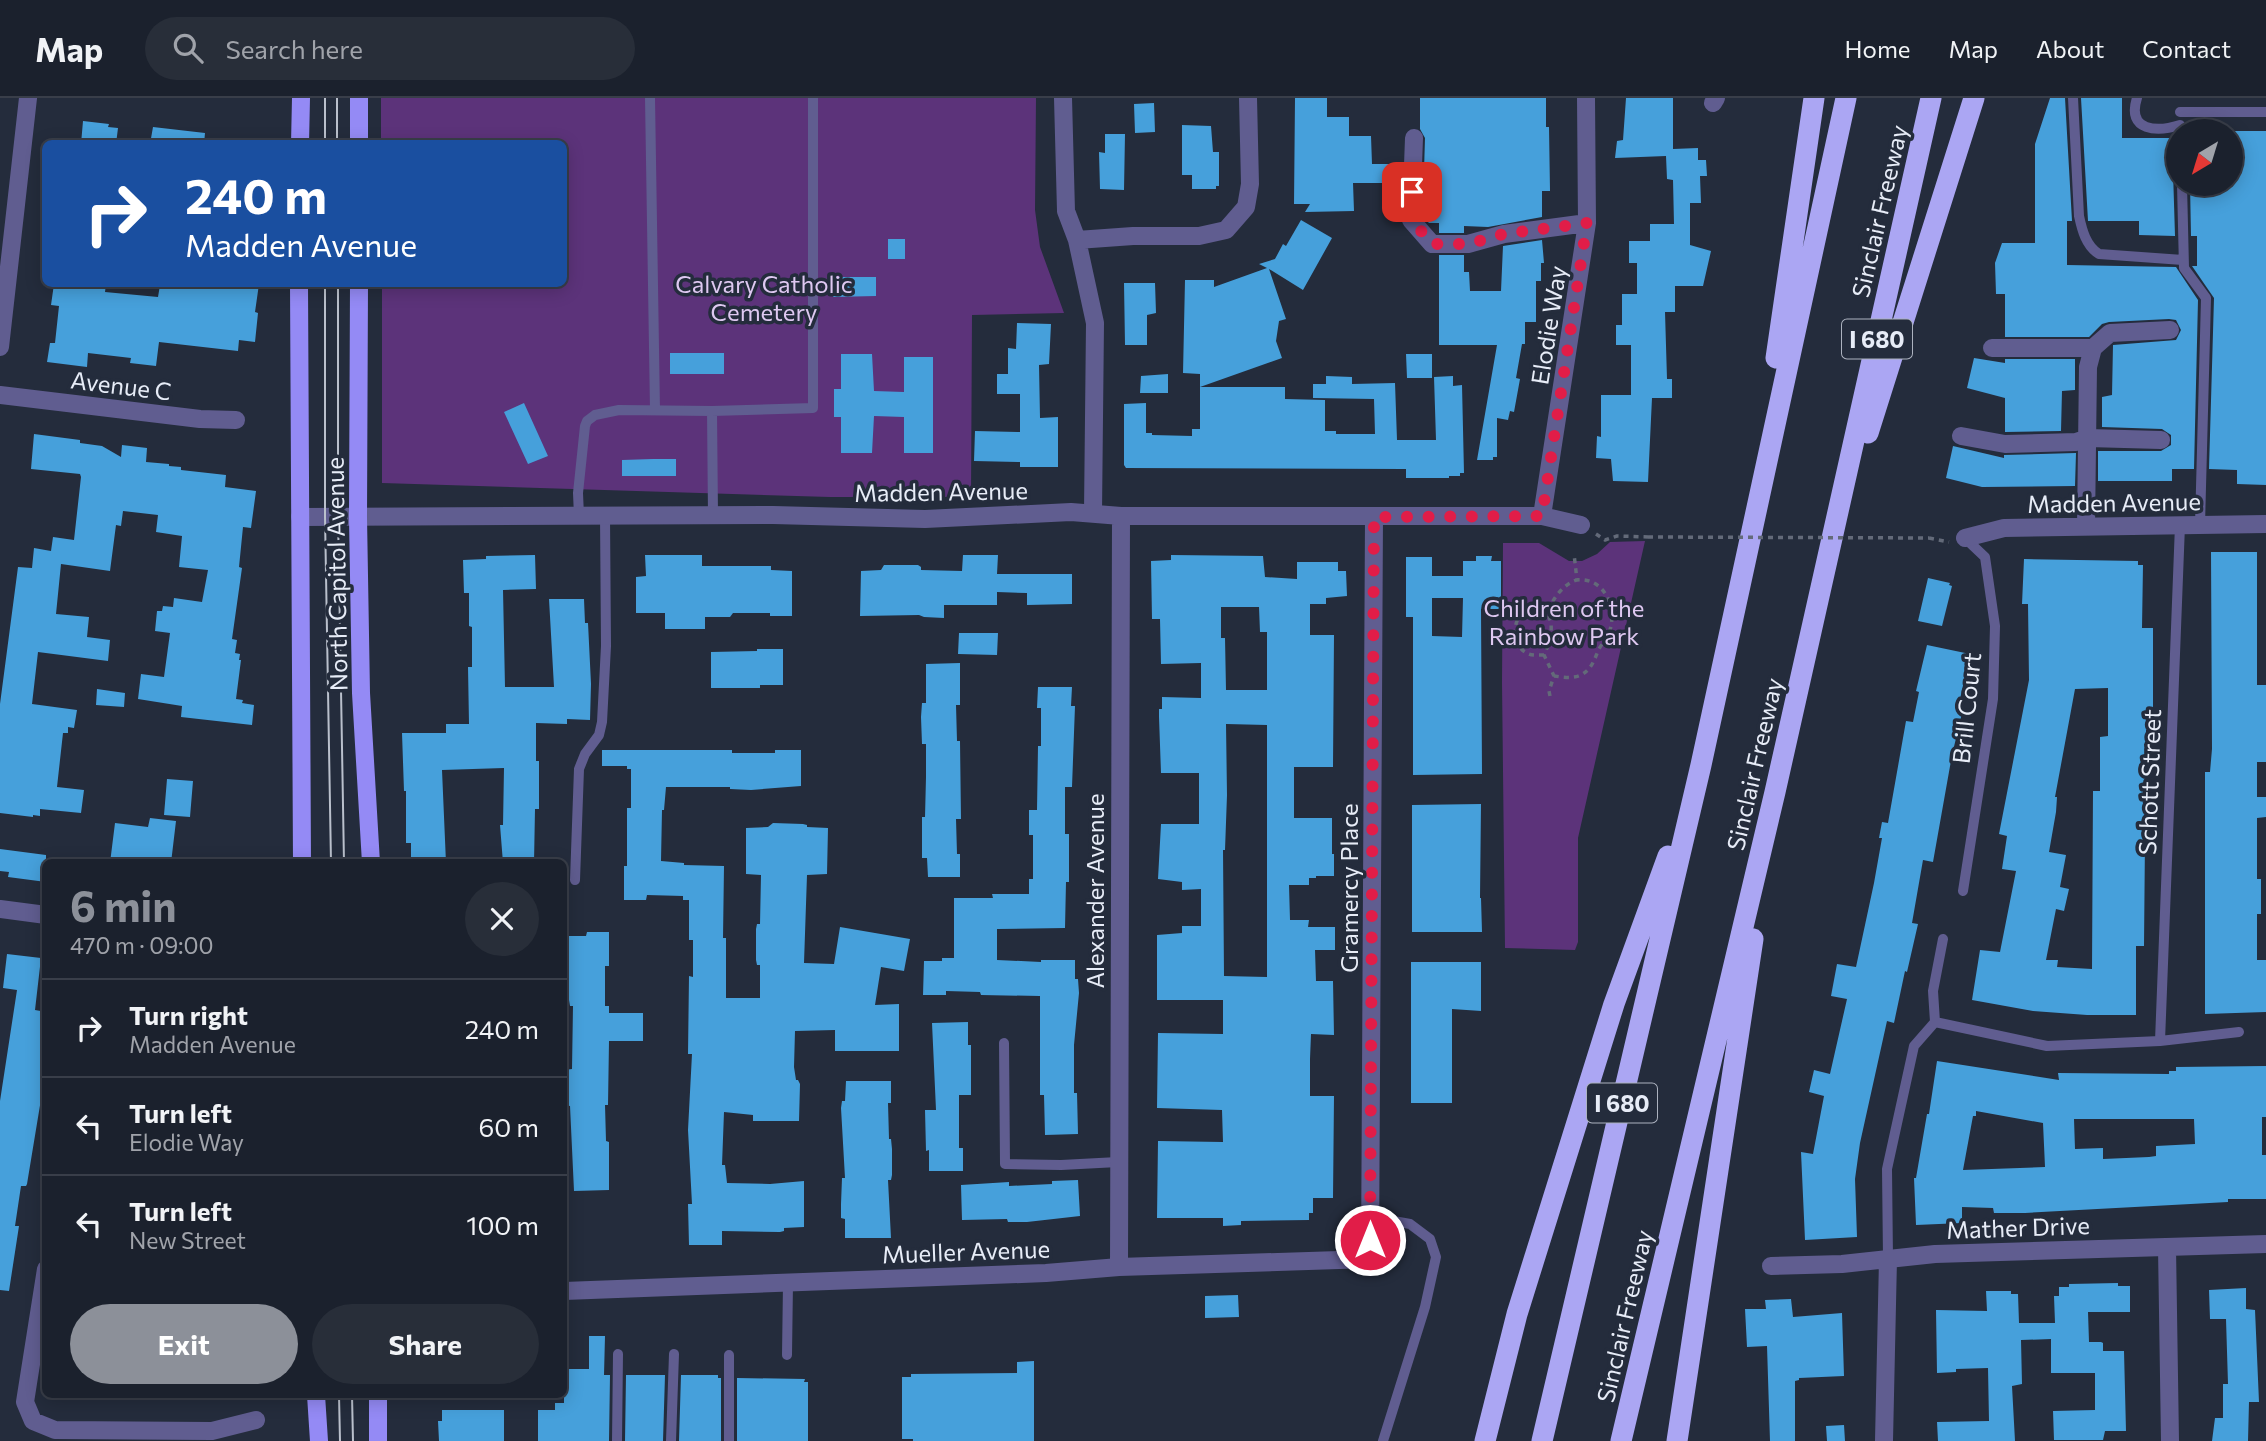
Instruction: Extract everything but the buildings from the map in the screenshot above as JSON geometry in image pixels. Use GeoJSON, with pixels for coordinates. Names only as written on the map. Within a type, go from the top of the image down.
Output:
{"type":"FeatureCollection","features":[{"type":"Feature","properties":{"kind":"highway"},"geometry":{"type":"LineString","coordinates":[[1753,523],[1814,98]]}},
{"type":"Feature","properties":{"kind":"highway","name":"Sinclair Freeway"},"geometry":{"type":"LineString","coordinates":[[1542,1441],[1701,765],[1846,98]]}},
{"type":"Feature","properties":{"kind":"highway","name":"Sinclair Freeway"},"geometry":{"type":"LineString","coordinates":[[1621,1441],[1775,792],[1931,98]]}},
{"type":"Feature","properties":{"kind":"highway"},"geometry":{"type":"LineString","coordinates":[[1823,579],[1974,98]]}},
{"type":"Feature","properties":{"kind":"highway"},"geometry":{"type":"LineString","coordinates":[[1485,1441],[1517,1314],[1614,1004],[1701,765]]}},
{"type":"Feature","properties":{"kind":"highway"},"geometry":{"type":"LineString","coordinates":[[1677,1441],[1775,792]]}},
{"type":"Feature","properties":{"kind":"main road"},"geometry":{"type":"LineString","coordinates":[[300,140],[301,98]]}},
{"type":"Feature","properties":{"kind":"main road"},"geometry":{"type":"LineString","coordinates":[[359,98],[359,140]]}},
{"type":"Feature","properties":{"kind":"main road","name":"North Capitol Avenue"},"geometry":{"type":"LineString","coordinates":[[299,287],[302,859]]}},
{"type":"Feature","properties":{"kind":"main road","name":"North Capitol Avenue"},"geometry":{"type":"LineString","coordinates":[[359,287],[358,517],[361,693],[371,859]]}},
{"type":"Feature","properties":{"kind":"main road"},"geometry":{"type":"LineString","coordinates":[[316,1398],[319,1441]]}},
{"type":"Feature","properties":{"kind":"main road"},"geometry":{"type":"LineString","coordinates":[[378,1398],[378,1441]]}},
{"type":"Feature","properties":{"kind":"street"},"geometry":{"type":"LineString","coordinates":[[0,347],[28,98]]}},
{"type":"Feature","properties":{"kind":"street"},"geometry":{"type":"LineString","coordinates":[[1063,98],[1066,211],[1077,240],[1095,323],[1093,513]]}},
{"type":"Feature","properties":{"kind":"street"},"geometry":{"type":"LineString","coordinates":[[1077,240],[1132,236],[1199,236],[1226,230],[1246,207],[1250,184],[1248,98]]}},
{"type":"Feature","properties":{"kind":"street","name":"Elodie Way"},"geometry":{"type":"LineString","coordinates":[[1542,516],[1587,223],[1586,98]]}},
{"type":"Feature","properties":{"kind":"street"},"geometry":{"type":"LineString","coordinates":[[1414,138],[1411,220],[1433,244],[1468,244],[1504,234],[1587,223]]}},
{"type":"Feature","properties":{"kind":"street"},"geometry":{"type":"LineString","coordinates":[[2086,526],[2088,368],[2093,348],[2110,332],[2170,330]]}},
{"type":"Feature","properties":{"kind":"street"},"geometry":{"type":"LineString","coordinates":[[1992,348],[2093,348]]}},
{"type":"Feature","properties":{"kind":"street","name":"Avenue C"},"geometry":{"type":"LineString","coordinates":[[0,395],[200,419],[236,420]]}},
{"type":"Feature","properties":{"kind":"street"},"geometry":{"type":"LineString","coordinates":[[1961,436],[2005,444],[2076,442],[2088,438],[2161,440]]}},
{"type":"Feature","properties":{"kind":"street","name":"Madden Avenue"},"geometry":{"type":"LineString","coordinates":[[300,517],[713,515],[925,519],[1093,513],[1121,516],[1542,516],[1581,525]]}},
{"type":"Feature","properties":{"kind":"street","name":"Alexander Avenue"},"geometry":{"type":"LineString","coordinates":[[1119,1267],[1121,516]]}},
{"type":"Feature","properties":{"kind":"street","name":"Gramercy Place"},"geometry":{"type":"LineString","coordinates":[[1370,1259],[1374,517]]}},
{"type":"Feature","properties":{"kind":"street","name":"Madden Avenue"},"geometry":{"type":"LineString","coordinates":[[1965,538],[2004,528],[2266,524]]}},
{"type":"Feature","properties":{"kind":"street"},"geometry":{"type":"LineString","coordinates":[[0,909],[42,914]]}},
{"type":"Feature","properties":{"kind":"street","name":"Mather Drive"},"geometry":{"type":"LineString","coordinates":[[1771,1266],[1842,1264],[1935,1254],[2266,1244]]}},
{"type":"Feature","properties":{"kind":"street"},"geometry":{"type":"LineString","coordinates":[[2167,1247],[2170,1441]]}},
{"type":"Feature","properties":{"kind":"street","name":"Mueller Avenue"},"geometry":{"type":"LineString","coordinates":[[567,1291],[1370,1259]]}},
{"type":"Feature","properties":{"kind":"street"},"geometry":{"type":"LineString","coordinates":[[1884,1441],[1888,1259]]}},
{"type":"Feature","properties":{"kind":"street"},"geometry":{"type":"LineString","coordinates":[[42,1294],[25,1402],[33,1421],[55,1430],[212,1431],[256,1420]]}},
{"type":"Feature","properties":{"kind":"lane"},"geometry":{"type":"LineString","coordinates":[[650,98],[655,410]]}},
{"type":"Feature","properties":{"kind":"lane"},"geometry":{"type":"LineString","coordinates":[[579,516],[578,493],[587,421],[594,415],[619,410],[813,408],[813,98]]}},
{"type":"Feature","properties":{"kind":"lane"},"geometry":{"type":"LineString","coordinates":[[2073,98],[2079,216],[2084,234],[2093,250],[2099,254],[2183,260]]}},
{"type":"Feature","properties":{"kind":"lane"},"geometry":{"type":"LineString","coordinates":[[2137,98],[2134,106],[2136,117],[2142,125],[2151,130],[2166,130]]}},
{"type":"Feature","properties":{"kind":"lane"},"geometry":{"type":"LineString","coordinates":[[2180,98],[2180,119]]}},
{"type":"Feature","properties":{"kind":"lane"},"geometry":{"type":"LineString","coordinates":[[2180,112],[2266,112]]}},
{"type":"Feature","properties":{"kind":"lane"},"geometry":{"type":"LineString","coordinates":[[2182,196],[2184,268],[2206,298],[2200,526]]}},
{"type":"Feature","properties":{"kind":"lane"},"geometry":{"type":"LineString","coordinates":[[712,411],[713,515]]}},
{"type":"Feature","properties":{"kind":"lane"},"geometry":{"type":"LineString","coordinates":[[575,880],[579,769],[585,754],[599,735],[602,722],[606,646],[605,516]]}},
{"type":"Feature","properties":{"kind":"lane","name":"Schott Street"},"geometry":{"type":"LineString","coordinates":[[2161,1041],[2180,525]]}},
{"type":"Feature","properties":{"kind":"lane","name":"Brill Court"},"geometry":{"type":"LineString","coordinates":[[1963,891],[1993,699],[1995,626],[1985,556],[1965,538]]}},
{"type":"Feature","properties":{"kind":"lane"},"geometry":{"type":"LineString","coordinates":[[1888,1259],[1887,1169],[1914,1046],[1935,1022],[1933,991],[1943,939]]}},
{"type":"Feature","properties":{"kind":"lane"},"geometry":{"type":"LineString","coordinates":[[1935,1022],[2047,1046],[2161,1041],[2239,1032]]}},
{"type":"Feature","properties":{"kind":"lane"},"geometry":{"type":"LineString","coordinates":[[1004,1043],[1005,1164],[1118,1162]]}},
{"type":"Feature","properties":{"kind":"lane"},"geometry":{"type":"LineString","coordinates":[[1371,1221],[1388,1220],[1410,1224],[1430,1239],[1436,1257],[1424,1307],[1383,1441]]}},
{"type":"Feature","properties":{"kind":"lane"},"geometry":{"type":"LineString","coordinates":[[788,1283],[788,1355]]}},
{"type":"Feature","properties":{"kind":"lane"},"geometry":{"type":"LineString","coordinates":[[617,1441],[618,1354]]}},
{"type":"Feature","properties":{"kind":"lane"},"geometry":{"type":"LineString","coordinates":[[671,1441],[674,1354]]}},
{"type":"Feature","properties":{"kind":"lane"},"geometry":{"type":"LineString","coordinates":[[729,1355],[729,1441]]}},
{"type":"Feature","properties":{"kind":"path"},"geometry":{"type":"LineString","coordinates":[[1581,525],[1605,540],[1617,536],[1929,538]]}},
{"type":"Feature","properties":{"kind":"path"},"geometry":{"type":"LineString","coordinates":[[1574,554],[1577,580]]}},
{"type":"Feature","properties":{"kind":"path"},"geometry":{"type":"LineString","coordinates":[[1550,696],[1553,676],[1544,655],[1551,634],[1549,610],[1563,586],[1569,582],[1591,582],[1605,591],[1609,599],[1612,615],[1610,633],[1594,662],[1584,673],[1578,677],[1553,676]]}},
{"type":"Feature","properties":{"kind":"path"},"geometry":{"type":"LineString","coordinates":[[1544,655],[1526,653],[1519,647],[1515,630],[1521,615],[1527,610],[1533,607],[1549,610]]}},
{"type":"Feature","properties":{"kind":"green space","name":"Calvary Catholic Cemetery"},"geometry":{"type":"Polygon","coordinates":[[[381,98],[1036,98],[1035,210],[1040,247],[1064,313],[972,315],[971,497],[830,497],[382,483],[382,287],[567,287],[567,140],[381,140],[381,98]]]}},
{"type":"Feature","properties":{"kind":"green space","name":"Children of the Rainbow Park"},"geometry":{"type":"Polygon","coordinates":[[[1645,541],[1578,838],[1578,942],[1575,950],[1505,948],[1503,543],[1539,543],[1569,561],[1582,561],[1597,554],[1610,542],[1645,541]]]}},
{"type":"Feature","properties":{"kind":"tram line"},"geometry":{"type":"LineString","coordinates":[[325,98],[325,140]]}},
{"type":"Feature","properties":{"kind":"tram line"},"geometry":{"type":"LineString","coordinates":[[337,98],[337,140]]}},
{"type":"Feature","properties":{"kind":"tram line"},"geometry":{"type":"LineString","coordinates":[[325,287],[325,517],[331,859]]}},
{"type":"Feature","properties":{"kind":"tram line"},"geometry":{"type":"LineString","coordinates":[[338,287],[338,516],[344,859]]}},
{"type":"Feature","properties":{"kind":"tram line"},"geometry":{"type":"LineString","coordinates":[[339,1398],[340,1441]]}},
{"type":"Feature","properties":{"kind":"tram line"},"geometry":{"type":"LineString","coordinates":[[352,1398],[353,1441]]}},
{"type":"Feature","properties":{"kind":"route"},"geometry":{"type":"LineString","coordinates":[[1370,1240],[1374,517],[1542,516],[1587,223],[1504,234],[1468,244],[1433,244],[1411,220],[1412,192]]}}]}
